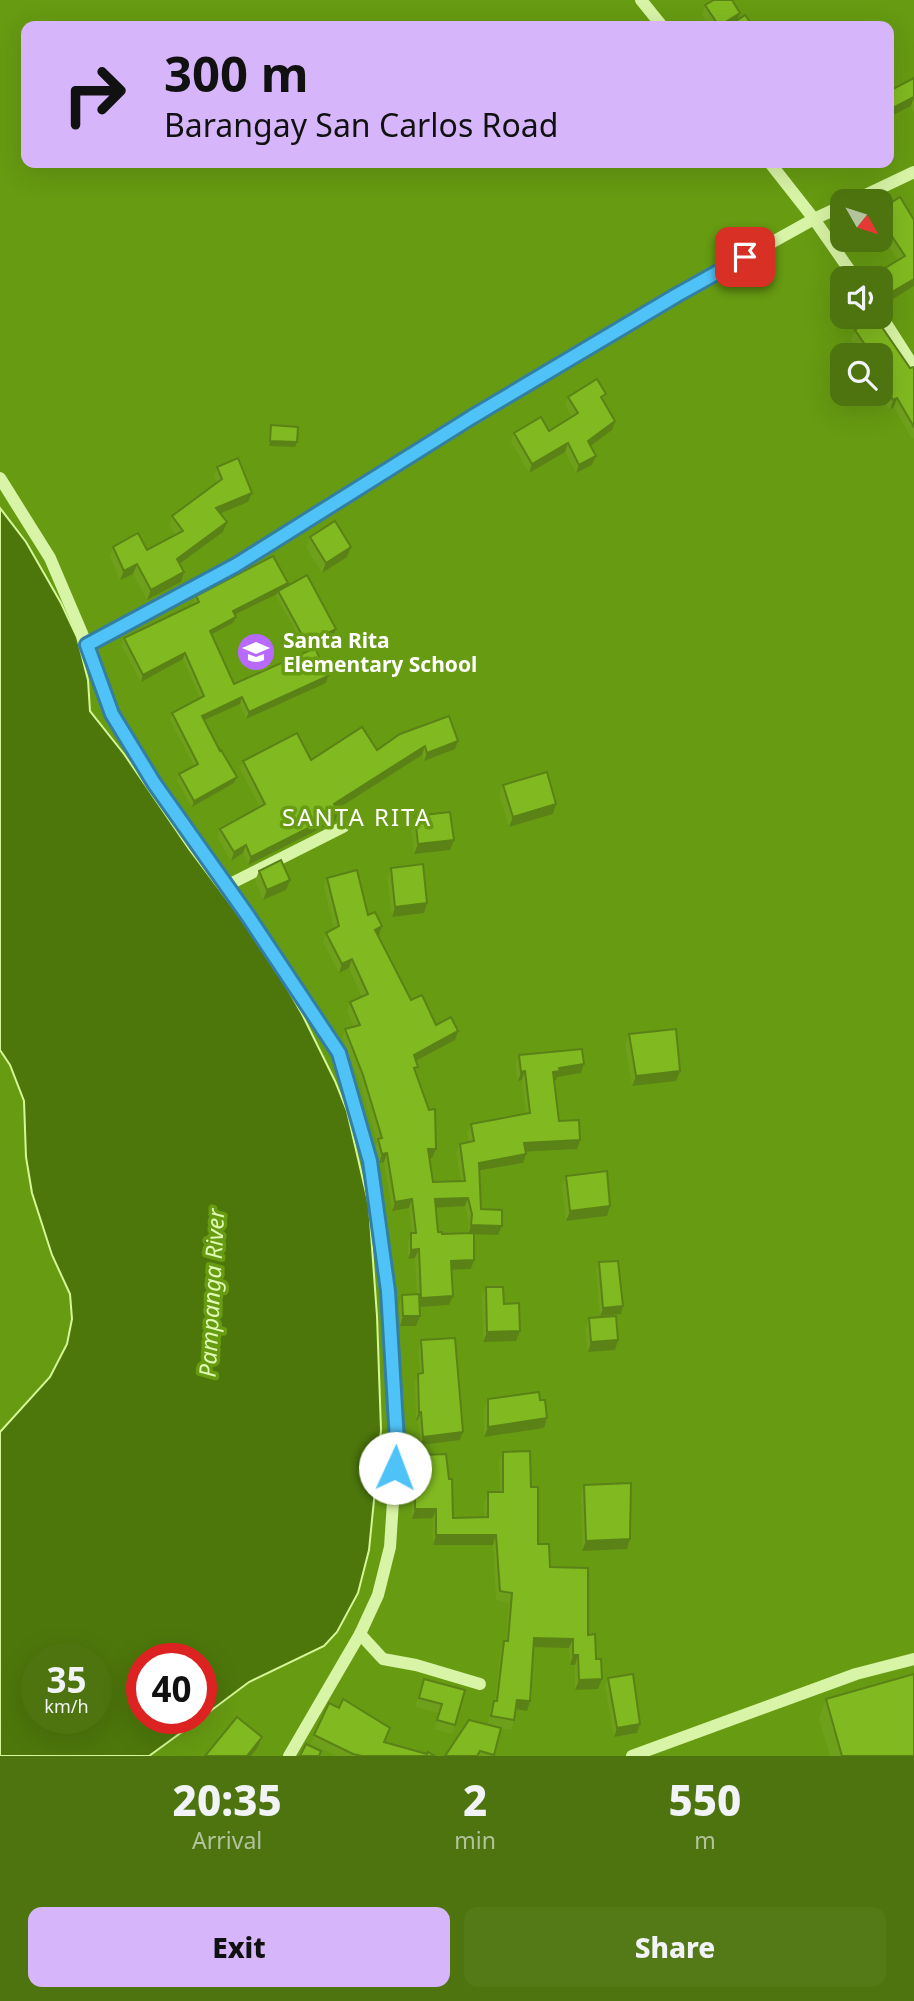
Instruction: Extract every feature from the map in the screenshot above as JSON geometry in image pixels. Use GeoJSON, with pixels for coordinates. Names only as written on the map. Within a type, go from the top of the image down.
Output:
{"type":"FeatureCollection","features":[{"type":"Feature","properties":{"kind":"street"},"geometry":{"type":"LineString","coordinates":[[641,0],[658,21]]}},
{"type":"Feature","properties":{"kind":"street"},"geometry":{"type":"LineString","coordinates":[[774,168],[847,266]]}},
{"type":"Feature","properties":{"kind":"street"},"geometry":{"type":"LineString","coordinates":[[878,189],[914,172]]}},
{"type":"Feature","properties":{"kind":"street"},"geometry":{"type":"LineString","coordinates":[[87,645],[236,565],[496,403],[677,295],[830,212]]}},
{"type":"Feature","properties":{"kind":"street"},"geometry":{"type":"LineString","coordinates":[[891,329],[914,367]]}},
{"type":"Feature","properties":{"kind":"street"},"geometry":{"type":"LineString","coordinates":[[897,338],[914,341]]}},
{"type":"Feature","properties":{"kind":"street"},"geometry":{"type":"LineString","coordinates":[[0,478],[50,558],[87,645],[112,714],[168,806],[226,886],[339,1053],[370,1161],[388,1291],[397,1441],[390,1547],[378,1595],[360,1634],[289,1756]]}},
{"type":"Feature","properties":{"kind":"street"},"geometry":{"type":"LineString","coordinates":[[226,886],[343,827]]}},
{"type":"Feature","properties":{"kind":"street"},"geometry":{"type":"LineString","coordinates":[[360,1634],[383,1659],[416,1665],[480,1684]]}},
{"type":"Feature","properties":{"kind":"street"},"geometry":{"type":"LineString","coordinates":[[632,1756],[856,1674],[914,1659]]}},
{"type":"Feature","properties":{"kind":"water","name":"Pampanga River"},"geometry":{"type":"Polygon","coordinates":[[[0,508],[26,542],[77,637],[88,680],[90,711],[266,952],[302,1014],[347,1111],[369,1206],[377,1316],[381,1430],[369,1550],[358,1593],[337,1632],[324,1646],[249,1682],[217,1706],[217,1643],[126,1643],[126,1734],[179,1734],[149,1756],[0,1756],[0,1432],[50,1377],[67,1344],[72,1319],[70,1294],[52,1255],[32,1193],[26,1157],[24,1101],[10,1065],[0,1050],[0,508]]]}},
{"type":"Feature","properties":{"kind":"building"},"geometry":{"type":"Polygon","coordinates":[[[714,0],[732,0],[740,13],[727,21],[716,21],[705,5],[714,0]]]}},
{"type":"Feature","properties":{"kind":"building"},"geometry":{"type":"Polygon","coordinates":[[[745,15],[749,21],[736,21],[745,15]]]}},
{"type":"Feature","properties":{"kind":"building"},"geometry":{"type":"Polygon","coordinates":[[[914,78],[914,97],[894,107],[894,88],[914,78]]]}},
{"type":"Feature","properties":{"kind":"building"},"geometry":{"type":"Polygon","coordinates":[[[900,197],[914,220],[914,279],[893,291],[893,266],[888,266],[905,256],[893,238],[893,202],[900,197]]]}},
{"type":"Feature","properties":{"kind":"building"},"geometry":{"type":"Polygon","coordinates":[[[883,329],[893,343],[864,343],[855,330],[883,329]]]}},
{"type":"Feature","properties":{"kind":"building"},"geometry":{"type":"Polygon","coordinates":[[[893,343],[910,368],[914,367],[914,427],[897,398],[893,400],[893,343]]]}},
{"type":"Feature","properties":{"kind":"building"},"geometry":{"type":"Polygon","coordinates":[[[597,379],[606,394],[601,397],[615,421],[588,441],[596,456],[579,465],[568,443],[532,464],[514,433],[541,417],[549,431],[578,413],[568,397],[597,379]]]}},
{"type":"Feature","properties":{"kind":"building"},"geometry":{"type":"Polygon","coordinates":[[[271,425],[298,427],[297,442],[270,441],[271,425]]]}},
{"type":"Feature","properties":{"kind":"building"},"geometry":{"type":"Polygon","coordinates":[[[238,458],[252,493],[216,508],[227,522],[177,559],[184,572],[151,590],[137,564],[124,571],[113,547],[138,533],[147,550],[183,531],[172,516],[222,479],[217,467],[238,458]]]}},
{"type":"Feature","properties":{"kind":"building"},"geometry":{"type":"Polygon","coordinates":[[[335,521],[351,547],[326,563],[310,537],[335,521]]]}},
{"type":"Feature","properties":{"kind":"building"},"geometry":{"type":"Polygon","coordinates":[[[273,556],[288,583],[233,611],[236,617],[210,631],[234,684],[315,648],[328,676],[249,712],[242,697],[202,716],[237,777],[194,801],[179,774],[198,764],[172,713],[204,696],[185,653],[143,675],[124,638],[199,602],[196,596],[273,556]]]}},
{"type":"Feature","properties":{"kind":"building"},"geometry":{"type":"Polygon","coordinates":[[[307,575],[336,629],[307,644],[278,591],[307,575]]]}},
{"type":"Feature","properties":{"kind":"building"},"geometry":{"type":"Polygon","coordinates":[[[449,716],[458,741],[427,753],[425,746],[334,804],[338,813],[251,857],[246,845],[234,852],[220,829],[265,804],[243,761],[297,733],[311,760],[362,727],[377,750],[400,734],[449,716]]]}},
{"type":"Feature","properties":{"kind":"building"},"geometry":{"type":"Polygon","coordinates":[[[547,772],[556,804],[513,817],[503,785],[547,772]]]}},
{"type":"Feature","properties":{"kind":"building"},"geometry":{"type":"Polygon","coordinates":[[[450,812],[454,840],[418,844],[415,816],[450,812]]]}},
{"type":"Feature","properties":{"kind":"building"},"geometry":{"type":"Polygon","coordinates":[[[281,860],[290,880],[267,890],[259,871],[281,860]]]}},
{"type":"Feature","properties":{"kind":"building"},"geometry":{"type":"Polygon","coordinates":[[[423,864],[427,903],[395,907],[391,868],[423,864]]]}},
{"type":"Feature","properties":{"kind":"building"},"geometry":{"type":"Polygon","coordinates":[[[357,870],[368,915],[375,912],[382,926],[375,930],[411,1000],[422,995],[436,1025],[451,1017],[458,1031],[414,1055],[418,1067],[414,1068],[429,1110],[435,1109],[436,1149],[428,1149],[433,1182],[465,1181],[460,1144],[474,1141],[471,1124],[530,1113],[525,1071],[521,1072],[519,1055],[582,1049],[584,1064],[559,1068],[560,1071],[553,1072],[559,1121],[579,1120],[580,1140],[524,1143],[526,1154],[479,1163],[481,1209],[502,1210],[502,1226],[471,1225],[472,1214],[468,1198],[435,1199],[438,1232],[474,1233],[474,1260],[451,1261],[453,1296],[421,1298],[419,1249],[411,1250],[411,1233],[416,1233],[412,1199],[395,1202],[387,1153],[382,1154],[378,1139],[382,1138],[363,1075],[345,1029],[360,1025],[350,1002],[368,994],[352,959],[342,964],[326,933],[339,926],[327,878],[357,870]]]}},
{"type":"Feature","properties":{"kind":"building"},"geometry":{"type":"Polygon","coordinates":[[[676,1029],[680,1071],[636,1076],[629,1034],[676,1029]]]}},
{"type":"Feature","properties":{"kind":"building"},"geometry":{"type":"Polygon","coordinates":[[[607,1171],[610,1206],[570,1211],[566,1176],[607,1171]]]}},
{"type":"Feature","properties":{"kind":"building"},"geometry":{"type":"Polygon","coordinates":[[[618,1261],[623,1306],[603,1308],[599,1262],[618,1261]]]}},
{"type":"Feature","properties":{"kind":"building"},"geometry":{"type":"Polygon","coordinates":[[[486,1287],[503,1287],[504,1304],[519,1303],[520,1331],[487,1332],[486,1287]]]}},
{"type":"Feature","properties":{"kind":"building"},"geometry":{"type":"Polygon","coordinates":[[[419,1294],[420,1316],[403,1316],[402,1295],[419,1294]]]}},
{"type":"Feature","properties":{"kind":"building"},"geometry":{"type":"Polygon","coordinates":[[[616,1316],[618,1340],[591,1342],[589,1318],[616,1316]]]}},
{"type":"Feature","properties":{"kind":"building"},"geometry":{"type":"Polygon","coordinates":[[[455,1338],[463,1432],[423,1437],[418,1374],[423,1373],[421,1340],[455,1338]]]}},
{"type":"Feature","properties":{"kind":"building"},"geometry":{"type":"Polygon","coordinates":[[[539,1392],[540,1400],[545,1400],[547,1418],[488,1427],[488,1399],[539,1392]]]}},
{"type":"Feature","properties":{"kind":"building"},"geometry":{"type":"Polygon","coordinates":[[[530,1451],[531,1487],[538,1487],[538,1544],[549,1544],[550,1567],[588,1568],[588,1635],[595,1634],[596,1659],[601,1659],[602,1679],[579,1680],[578,1655],[573,1655],[573,1639],[534,1638],[530,1701],[517,1700],[514,1720],[491,1716],[494,1701],[497,1701],[504,1641],[508,1641],[512,1593],[500,1591],[496,1535],[436,1535],[436,1509],[415,1509],[415,1480],[425,1480],[422,1455],[446,1454],[449,1479],[452,1479],[453,1518],[488,1517],[488,1492],[503,1492],[503,1452],[530,1451]]]}},
{"type":"Feature","properties":{"kind":"building"},"geometry":{"type":"Polygon","coordinates":[[[631,1483],[630,1539],[586,1541],[584,1485],[631,1483]]]}},
{"type":"Feature","properties":{"kind":"building"},"geometry":{"type":"Polygon","coordinates":[[[633,1674],[640,1724],[617,1728],[608,1678],[633,1674]]]}},
{"type":"Feature","properties":{"kind":"building"},"geometry":{"type":"Polygon","coordinates":[[[914,1674],[914,1756],[842,1756],[826,1699],[914,1674]]]}},
{"type":"Feature","properties":{"kind":"building"},"geometry":{"type":"Polygon","coordinates":[[[424,1679],[465,1690],[455,1725],[437,1720],[442,1704],[419,1698],[424,1679]]]}},
{"type":"Feature","properties":{"kind":"building"},"geometry":{"type":"Polygon","coordinates":[[[343,1699],[390,1728],[384,1742],[435,1756],[362,1756],[314,1735],[329,1703],[339,1708],[343,1699]]]}},
{"type":"Feature","properties":{"kind":"building"},"geometry":{"type":"Polygon","coordinates":[[[237,1717],[262,1737],[247,1756],[205,1756],[237,1717]]]}},
{"type":"Feature","properties":{"kind":"building"},"geometry":{"type":"Polygon","coordinates":[[[469,1720],[501,1728],[494,1755],[480,1751],[477,1756],[445,1756],[469,1720]]]}},
{"type":"Feature","properties":{"kind":"building"},"geometry":{"type":"Polygon","coordinates":[[[306,1744],[321,1751],[319,1756],[300,1756],[306,1744]]]}},
{"type":"Feature","properties":{"kind":"place","name":"Santa Rita Elementary School"},"geometry":{"type":"Point","coordinates":[256,652]}},
{"type":"Feature","properties":{"kind":"district","name":"SANTA RITA"},"geometry":{"type":"Point","coordinates":[357,816]}},
{"type":"Feature","properties":{"kind":"route"},"geometry":{"type":"LineString","coordinates":[[395,1468],[397,1441],[388,1291],[370,1161],[339,1053],[248,916],[168,806],[112,714],[87,645],[236,565],[472,417],[745,257]]}}]}
